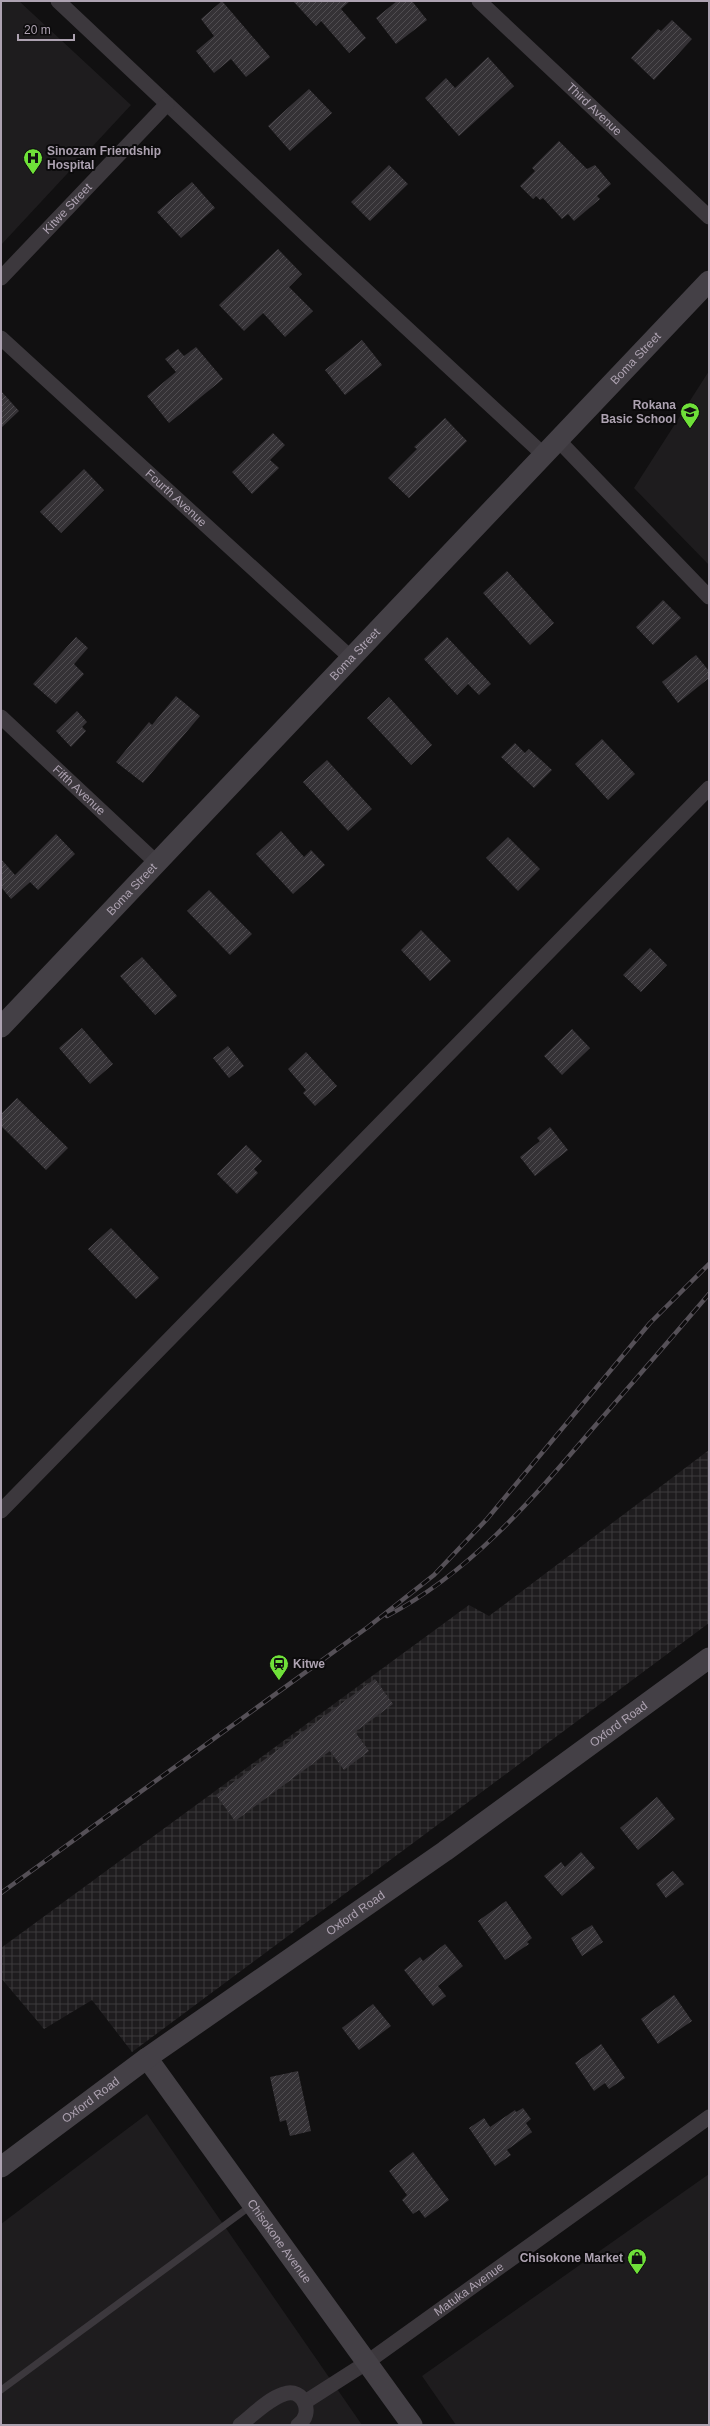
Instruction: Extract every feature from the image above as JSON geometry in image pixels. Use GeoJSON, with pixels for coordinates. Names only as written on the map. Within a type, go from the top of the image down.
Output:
{"type":"FeatureCollection","features":[{"type":"Feature","properties":{"kind":"street"},"geometry":{"type":"LineString","coordinates":[[58,1],[545,456]]}},
{"type":"Feature","properties":{"kind":"street","name":"Third Avenue"},"geometry":{"type":"LineString","coordinates":[[480,1],[709,217]]}},
{"type":"Feature","properties":{"kind":"street","name":"Kitwe Street"},"geometry":{"type":"LineString","coordinates":[[3,272],[167,104]]}},
{"type":"Feature","properties":{"kind":"street","name":"Boma Street"},"geometry":{"type":"LineString","coordinates":[[1,1027],[158,864],[350,657],[545,456],[709,281]]}},
{"type":"Feature","properties":{"kind":"street","name":"Fourth Avenue"},"geometry":{"type":"LineString","coordinates":[[1,338],[350,657]]}},
{"type":"Feature","properties":{"kind":"street"},"geometry":{"type":"LineString","coordinates":[[559,441],[709,597]]}},
{"type":"Feature","properties":{"kind":"street","name":"Fifth Avenue"},"geometry":{"type":"LineString","coordinates":[[1,717],[158,864]]}},
{"type":"Feature","properties":{"kind":"street"},"geometry":{"type":"LineString","coordinates":[[1,1511],[709,788]]}},
{"type":"Feature","properties":{"kind":"street","name":"Oxford Road"},"geometry":{"type":"LineString","coordinates":[[5,2161],[147,2058],[445,1851],[709,1658]]}},
{"type":"Feature","properties":{"kind":"street","name":"Chisokone Avenue"},"geometry":{"type":"LineString","coordinates":[[147,2058],[412,2425]]}},
{"type":"Feature","properties":{"kind":"street","name":"Matuka Avenue"},"geometry":{"type":"LineString","coordinates":[[305,2402],[366,2363],[709,2117]]}},
{"type":"Feature","properties":{"kind":"street"},"geometry":{"type":"LineString","coordinates":[[240,2425],[284,2393],[296,2394],[305,2402],[306,2414],[298,2425]]}},
{"type":"Feature","properties":{"kind":"lane"},"geometry":{"type":"LineString","coordinates":[[1,2390],[252,2205]]}},
{"type":"Feature","properties":{"kind":"shaded area","name":"Sinozam Friendship Hospital"},"geometry":{"type":"Polygon","coordinates":[[[1,1],[19,1],[131,105],[1,245],[1,1]]]}},
{"type":"Feature","properties":{"kind":"shaded area","name":"Rokana Basic School"},"geometry":{"type":"Polygon","coordinates":[[[709,371],[709,565],[634,488],[709,371]]]}},
{"type":"Feature","properties":{"kind":"shaded area"},"geometry":{"type":"Polygon","coordinates":[[[709,1450],[709,1623],[132,2052],[92,2000],[44,2029],[1,1978],[1,1948],[469,1605],[489,1616],[709,1450]]]}},
{"type":"Feature","properties":{"kind":"shaded area"},"geometry":{"type":"Polygon","coordinates":[[[147,2114],[362,2425],[1,2425],[1,2224],[147,2114]]]}},
{"type":"Feature","properties":{"kind":"shaded area","name":"Chisokone Market"},"geometry":{"type":"Polygon","coordinates":[[[709,2174],[709,2425],[456,2425],[422,2376],[709,2174]]]}},
{"type":"Feature","properties":{"kind":"building"},"geometry":{"type":"Polygon","coordinates":[[[222,1],[270,57],[246,77],[231,59],[214,73],[196,51],[214,36],[201,19],[222,1]]]}},
{"type":"Feature","properties":{"kind":"building"},"geometry":{"type":"Polygon","coordinates":[[[293,1],[350,1],[341,9],[366,38],[349,53],[321,21],[316,26],[293,1]]]}},
{"type":"Feature","properties":{"kind":"building"},"geometry":{"type":"Polygon","coordinates":[[[397,1],[412,1],[427,20],[396,44],[376,18],[397,1]]]}},
{"type":"Feature","properties":{"kind":"building"},"geometry":{"type":"Polygon","coordinates":[[[672,20],[692,39],[654,80],[631,58],[658,29],[661,31],[672,20]]]}},
{"type":"Feature","properties":{"kind":"building"},"geometry":{"type":"Polygon","coordinates":[[[488,57],[514,86],[459,136],[425,98],[446,78],[455,88],[488,57]]]}},
{"type":"Feature","properties":{"kind":"building"},"geometry":{"type":"Polygon","coordinates":[[[309,89],[332,113],[290,151],[268,126],[309,89]]]}},
{"type":"Feature","properties":{"kind":"building"},"geometry":{"type":"Polygon","coordinates":[[[559,141],[587,169],[595,165],[611,184],[597,196],[600,199],[574,221],[568,214],[562,219],[543,198],[540,200],[536,196],[533,199],[520,186],[535,171],[532,168],[559,141]]]}},
{"type":"Feature","properties":{"kind":"building"},"geometry":{"type":"Polygon","coordinates":[[[389,165],[408,184],[370,221],[351,202],[389,165]]]}},
{"type":"Feature","properties":{"kind":"building"},"geometry":{"type":"Polygon","coordinates":[[[192,182],[215,208],[181,238],[157,212],[192,182]]]}},
{"type":"Feature","properties":{"kind":"building"},"geometry":{"type":"Polygon","coordinates":[[[278,249],[302,274],[289,287],[313,311],[285,337],[263,313],[244,331],[219,305],[278,249]]]}},
{"type":"Feature","properties":{"kind":"building"},"geometry":{"type":"Polygon","coordinates":[[[362,340],[382,365],[345,395],[325,370],[362,340]]]}},
{"type":"Feature","properties":{"kind":"building"},"geometry":{"type":"Polygon","coordinates":[[[196,347],[223,379],[169,423],[147,396],[176,372],[165,359],[178,349],[184,356],[196,347]]]}},
{"type":"Feature","properties":{"kind":"building"},"geometry":{"type":"Polygon","coordinates":[[[1,391],[19,411],[1,428],[1,391]]]}},
{"type":"Feature","properties":{"kind":"building"},"geometry":{"type":"Polygon","coordinates":[[[445,418],[467,441],[409,498],[388,478],[417,449],[414,447],[445,418]]]}},
{"type":"Feature","properties":{"kind":"building"},"geometry":{"type":"Polygon","coordinates":[[[273,433],[285,445],[270,460],[279,468],[252,494],[232,472],[273,433]]]}},
{"type":"Feature","properties":{"kind":"building"},"geometry":{"type":"Polygon","coordinates":[[[84,469],[104,490],[61,533],[40,512],[84,469]]]}},
{"type":"Feature","properties":{"kind":"building"},"geometry":{"type":"Polygon","coordinates":[[[507,571],[554,623],[530,645],[483,593],[507,571]]]}},
{"type":"Feature","properties":{"kind":"building"},"geometry":{"type":"Polygon","coordinates":[[[663,600],[681,618],[653,645],[636,627],[663,600]]]}},
{"type":"Feature","properties":{"kind":"building"},"geometry":{"type":"Polygon","coordinates":[[[76,637],[88,648],[74,664],[84,674],[56,704],[33,684],[76,637]]]}},
{"type":"Feature","properties":{"kind":"building"},"geometry":{"type":"Polygon","coordinates":[[[447,637],[491,684],[479,695],[468,684],[457,695],[424,659],[447,637]]]}},
{"type":"Feature","properties":{"kind":"building"},"geometry":{"type":"Polygon","coordinates":[[[696,655],[709,671],[709,678],[678,703],[662,682],[696,655]]]}},
{"type":"Feature","properties":{"kind":"building"},"geometry":{"type":"Polygon","coordinates":[[[176,696],[200,716],[143,783],[116,762],[149,722],[152,725],[176,696]]]}},
{"type":"Feature","properties":{"kind":"building"},"geometry":{"type":"Polygon","coordinates":[[[389,697],[432,745],[411,765],[367,718],[389,697]]]}},
{"type":"Feature","properties":{"kind":"building"},"geometry":{"type":"Polygon","coordinates":[[[77,711],[87,722],[82,727],[86,731],[71,747],[56,731],[77,711]]]}},
{"type":"Feature","properties":{"kind":"building"},"geometry":{"type":"Polygon","coordinates":[[[602,739],[635,774],[608,800],[575,764],[602,739]]]}},
{"type":"Feature","properties":{"kind":"building"},"geometry":{"type":"Polygon","coordinates":[[[515,743],[525,753],[529,749],[552,770],[534,788],[501,757],[515,743]]]}},
{"type":"Feature","properties":{"kind":"building"},"geometry":{"type":"Polygon","coordinates":[[[327,760],[372,809],[348,831],[303,782],[327,760]]]}},
{"type":"Feature","properties":{"kind":"building"},"geometry":{"type":"Polygon","coordinates":[[[281,831],[304,857],[311,850],[325,865],[293,894],[256,854],[281,831]]]}},
{"type":"Feature","properties":{"kind":"building"},"geometry":{"type":"Polygon","coordinates":[[[56,834],[75,854],[38,890],[30,882],[11,899],[1,887],[1,859],[15,875],[56,834]]]}},
{"type":"Feature","properties":{"kind":"building"},"geometry":{"type":"Polygon","coordinates":[[[508,837],[540,869],[518,891],[486,858],[508,837]]]}},
{"type":"Feature","properties":{"kind":"building"},"geometry":{"type":"Polygon","coordinates":[[[209,890],[252,934],[230,955],[187,911],[209,890]]]}},
{"type":"Feature","properties":{"kind":"building"},"geometry":{"type":"Polygon","coordinates":[[[421,930],[451,961],[430,981],[401,950],[421,930]]]}},
{"type":"Feature","properties":{"kind":"building"},"geometry":{"type":"Polygon","coordinates":[[[650,948],[667,965],[641,992],[623,975],[650,948]]]}},
{"type":"Feature","properties":{"kind":"building"},"geometry":{"type":"Polygon","coordinates":[[[142,957],[177,996],[155,1015],[120,976],[142,957]]]}},
{"type":"Feature","properties":{"kind":"building"},"geometry":{"type":"Polygon","coordinates":[[[82,1028],[113,1064],[90,1084],[59,1048],[82,1028]]]}},
{"type":"Feature","properties":{"kind":"building"},"geometry":{"type":"Polygon","coordinates":[[[572,1029],[590,1048],[562,1075],[544,1056],[572,1029]]]}},
{"type":"Feature","properties":{"kind":"building"},"geometry":{"type":"Polygon","coordinates":[[[228,1046],[244,1066],[229,1078],[213,1058],[228,1046]]]}},
{"type":"Feature","properties":{"kind":"building"},"geometry":{"type":"Polygon","coordinates":[[[306,1052],[337,1086],[315,1106],[303,1093],[306,1090],[288,1069],[306,1052]]]}},
{"type":"Feature","properties":{"kind":"building"},"geometry":{"type":"Polygon","coordinates":[[[17,1098],[68,1148],[46,1170],[1,1126],[1,1114],[17,1098]]]}},
{"type":"Feature","properties":{"kind":"building"},"geometry":{"type":"Polygon","coordinates":[[[550,1127],[568,1150],[535,1176],[520,1157],[540,1141],[537,1138],[550,1127]]]}},
{"type":"Feature","properties":{"kind":"building"},"geometry":{"type":"Polygon","coordinates":[[[246,1145],[262,1161],[254,1169],[258,1173],[237,1194],[217,1174],[246,1145]]]}},
{"type":"Feature","properties":{"kind":"building"},"geometry":{"type":"Polygon","coordinates":[[[111,1228],[159,1278],[136,1299],[88,1249],[111,1228]]]}},
{"type":"Feature","properties":{"kind":"building"},"geometry":{"type":"Polygon","coordinates":[[[375,1679],[393,1704],[355,1732],[369,1751],[344,1770],[330,1751],[235,1821],[216,1795],[375,1679]]]}},
{"type":"Feature","properties":{"kind":"building"},"geometry":{"type":"Polygon","coordinates":[[[657,1797],[675,1819],[638,1850],[620,1828],[657,1797]]]}},
{"type":"Feature","properties":{"kind":"building"},"geometry":{"type":"Polygon","coordinates":[[[581,1852],[595,1868],[562,1896],[544,1876],[561,1862],[565,1867],[581,1852]]]}},
{"type":"Feature","properties":{"kind":"building"},"geometry":{"type":"Polygon","coordinates":[[[673,1871],[684,1884],[666,1898],[656,1884],[673,1871]]]}},
{"type":"Feature","properties":{"kind":"building"},"geometry":{"type":"Polygon","coordinates":[[[506,1901],[532,1938],[527,1942],[529,1944],[505,1960],[478,1921],[506,1901]]]}},
{"type":"Feature","properties":{"kind":"building"},"geometry":{"type":"Polygon","coordinates":[[[592,1925],[603,1942],[582,1956],[571,1938],[592,1925]]]}},
{"type":"Feature","properties":{"kind":"building"},"geometry":{"type":"Polygon","coordinates":[[[445,1944],[463,1966],[438,1986],[446,1996],[433,2006],[404,1970],[420,1957],[423,1961],[445,1944]]]}},
{"type":"Feature","properties":{"kind":"building"},"geometry":{"type":"Polygon","coordinates":[[[674,1995],[692,2021],[658,2044],[641,2019],[674,1995]]]}},
{"type":"Feature","properties":{"kind":"building"},"geometry":{"type":"Polygon","coordinates":[[[373,2004],[391,2026],[359,2050],[342,2028],[373,2004]]]}},
{"type":"Feature","properties":{"kind":"building"},"geometry":{"type":"Polygon","coordinates":[[[601,2044],[625,2078],[609,2089],[605,2083],[594,2091],[575,2063],[601,2044]]]}},
{"type":"Feature","properties":{"kind":"building"},"geometry":{"type":"Polygon","coordinates":[[[298,2071],[311,2131],[290,2136],[286,2120],[280,2122],[270,2077],[298,2071]]]}},
{"type":"Feature","properties":{"kind":"building"},"geometry":{"type":"Polygon","coordinates":[[[523,2108],[531,2119],[526,2123],[532,2132],[507,2150],[511,2155],[495,2166],[469,2128],[484,2118],[490,2127],[515,2110],[516,2112],[523,2108]]]}},
{"type":"Feature","properties":{"kind":"building"},"geometry":{"type":"Polygon","coordinates":[[[413,2152],[449,2200],[425,2218],[419,2210],[413,2214],[402,2200],[407,2195],[389,2171],[413,2152]]]}},
{"type":"Feature","properties":{"kind":"railway"},"geometry":{"type":"LineString","coordinates":[[1,1893],[368,1627],[434,1575],[487,1519],[650,1323],[709,1264]]}},
{"type":"Feature","properties":{"kind":"railway"},"geometry":{"type":"LineString","coordinates":[[387,1616],[417,1599],[445,1579],[496,1535],[543,1486],[709,1294]]}},
{"type":"Feature","properties":{"kind":"place","name":"Sinozam Friendship Hospital"},"geometry":{"type":"Point","coordinates":[33,175]}},
{"type":"Feature","properties":{"kind":"place","name":"Rokana Basic School"},"geometry":{"type":"Point","coordinates":[690,429]}},
{"type":"Feature","properties":{"kind":"place","name":"Kitwe"},"geometry":{"type":"Point","coordinates":[279,1681]}},
{"type":"Feature","properties":{"kind":"place","name":"Chisokone Market"},"geometry":{"type":"Point","coordinates":[637,2275]}}]}
